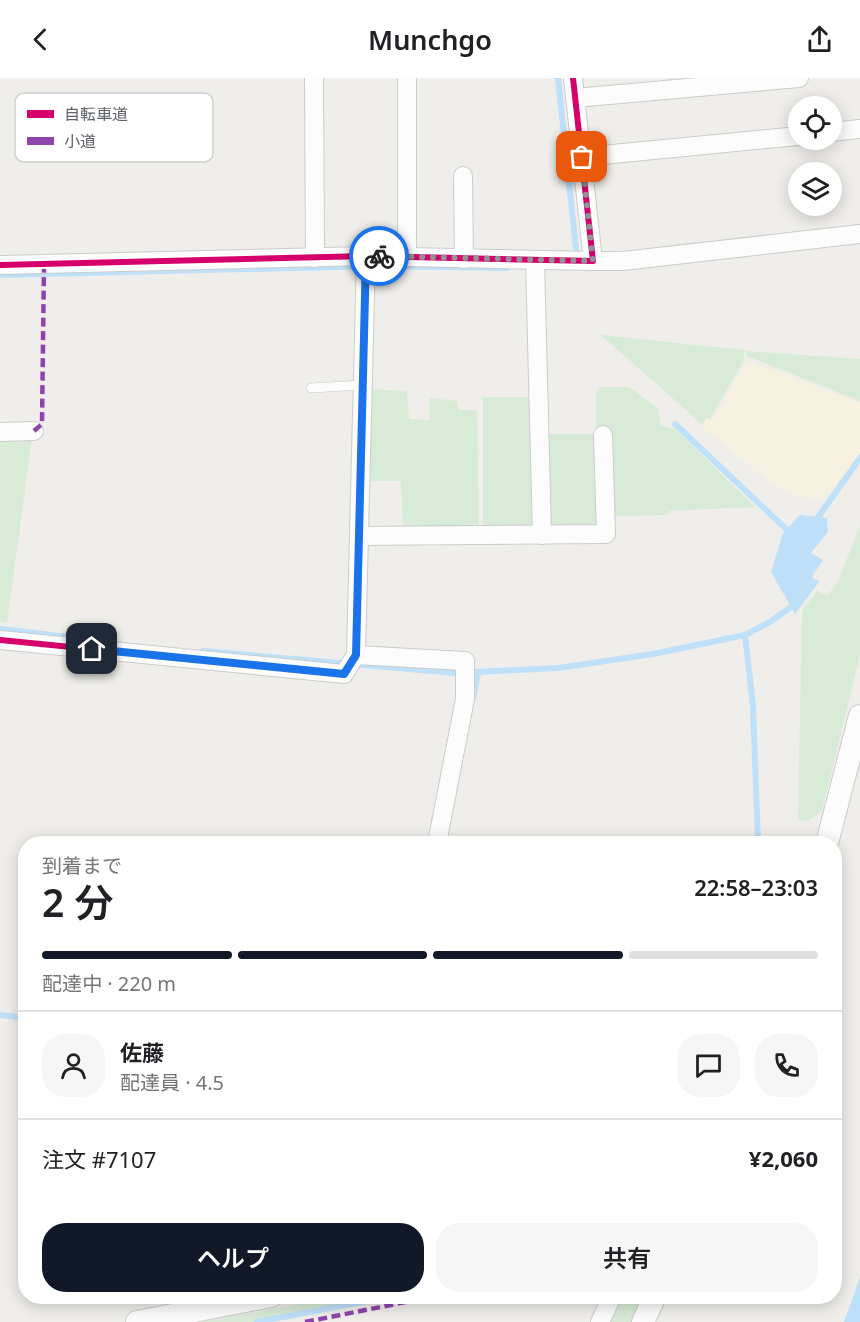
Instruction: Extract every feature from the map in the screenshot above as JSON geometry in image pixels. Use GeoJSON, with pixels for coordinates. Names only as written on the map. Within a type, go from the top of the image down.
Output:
{"type":"FeatureCollection","features":[{"type":"Feature","properties":{"kind":"street"},"geometry":{"type":"LineString","coordinates":[[314,78],[315,258]]}},
{"type":"Feature","properties":{"kind":"street"},"geometry":{"type":"LineString","coordinates":[[406,78],[407,257]]}},
{"type":"Feature","properties":{"kind":"street"},"geometry":{"type":"LineString","coordinates":[[573,78],[593,261]]}},
{"type":"Feature","properties":{"kind":"street"},"geometry":{"type":"LineString","coordinates":[[575,98],[799,78]]}},
{"type":"Feature","properties":{"kind":"street"},"geometry":{"type":"LineString","coordinates":[[842,131],[860,129]]}},
{"type":"Feature","properties":{"kind":"street"},"geometry":{"type":"LineString","coordinates":[[582,157],[788,136]]}},
{"type":"Feature","properties":{"kind":"street"},"geometry":{"type":"LineString","coordinates":[[463,176],[464,259]]}},
{"type":"Feature","properties":{"kind":"street"},"geometry":{"type":"LineString","coordinates":[[0,265],[315,258],[366,263],[407,257],[464,259],[535,267],[593,261],[623,261],[860,234]]}},
{"type":"Feature","properties":{"kind":"street"},"geometry":{"type":"LineString","coordinates":[[0,640],[344,674],[352,662],[359,536],[366,263]]}},
{"type":"Feature","properties":{"kind":"street"},"geometry":{"type":"LineString","coordinates":[[535,267],[542,535]]}},
{"type":"Feature","properties":{"kind":"street"},"geometry":{"type":"LineString","coordinates":[[0,432],[34,430]]}},
{"type":"Feature","properties":{"kind":"street"},"geometry":{"type":"LineString","coordinates":[[359,536],[606,534],[603,435]]}},
{"type":"Feature","properties":{"kind":"street"},"geometry":{"type":"LineString","coordinates":[[352,662],[465,661],[465,699],[438,836]]}},
{"type":"Feature","properties":{"kind":"street"},"geometry":{"type":"LineString","coordinates":[[828,836],[860,716]]}},
{"type":"Feature","properties":{"kind":"street"},"geometry":{"type":"LineString","coordinates":[[137,1322],[230,1304]]}},
{"type":"Feature","properties":{"kind":"street"},"geometry":{"type":"LineString","coordinates":[[600,1322],[608,1304]]}},
{"type":"Feature","properties":{"kind":"street"},"geometry":{"type":"LineString","coordinates":[[643,1322],[651,1304]]}},
{"type":"Feature","properties":{"kind":"lane"},"geometry":{"type":"LineString","coordinates":[[311,388],[363,385]]}},
{"type":"Feature","properties":{"kind":"green space"},"geometry":{"type":"Polygon","coordinates":[[[601,335],[744,350],[744,360],[710,419],[706,418],[702,424],[601,335]]]}},
{"type":"Feature","properties":{"kind":"green space"},"geometry":{"type":"Polygon","coordinates":[[[747,351],[860,359],[860,401],[747,356],[747,351]]]}},
{"type":"Feature","properties":{"kind":"green space"},"geometry":{"type":"Polygon","coordinates":[[[601,387],[629,387],[658,409],[661,426],[675,429],[755,507],[669,511],[668,515],[611,516],[596,430],[596,392],[601,387]]]}},
{"type":"Feature","properties":{"kind":"green space"},"geometry":{"type":"Polygon","coordinates":[[[372,389],[407,391],[409,419],[429,420],[430,398],[457,401],[458,410],[477,410],[479,530],[403,527],[401,481],[368,481],[372,389]]]}},
{"type":"Feature","properties":{"kind":"green space"},"geometry":{"type":"Polygon","coordinates":[[[483,397],[532,397],[535,523],[530,528],[483,527],[483,397]]]}},
{"type":"Feature","properties":{"kind":"green space"},"geometry":{"type":"Polygon","coordinates":[[[545,434],[597,434],[599,521],[596,526],[549,526],[545,434]]]}},
{"type":"Feature","properties":{"kind":"green space"},"geometry":{"type":"Polygon","coordinates":[[[0,436],[32,437],[7,623],[0,622],[0,436]]]}},
{"type":"Feature","properties":{"kind":"green space"},"geometry":{"type":"Polygon","coordinates":[[[860,525],[860,655],[822,811],[808,821],[798,820],[802,611],[817,591],[827,596],[838,582],[860,525]]]}},
{"type":"Feature","properties":{"kind":"green space"},"geometry":{"type":"Polygon","coordinates":[[[299,1304],[346,1304],[255,1322],[203,1322],[299,1304]]]}},
{"type":"Feature","properties":{"kind":"green space"},"geometry":{"type":"Polygon","coordinates":[[[614,1304],[639,1304],[631,1322],[606,1322],[614,1304]]]}},
{"type":"Feature","properties":{"kind":"sand"},"geometry":{"type":"Polygon","coordinates":[[[747,360],[860,403],[860,454],[823,500],[792,495],[770,482],[702,427],[706,419],[712,422],[747,360]]]}},
{"type":"Feature","properties":{"kind":"water"},"geometry":{"type":"Polygon","coordinates":[[[800,515],[827,518],[828,532],[811,553],[823,560],[812,577],[819,582],[795,614],[771,572],[783,533],[800,515]]]}},
{"type":"Feature","properties":{"kind":"water"},"geometry":{"type":"Polygon","coordinates":[[[860,1277],[860,1322],[844,1322],[860,1277]]]}},
{"type":"Feature","properties":{"kind":"waterway"},"geometry":{"type":"LineString","coordinates":[[558,78],[576,249]]}},
{"type":"Feature","properties":{"kind":"waterway"},"geometry":{"type":"LineString","coordinates":[[0,275],[376,266],[507,268]]}},
{"type":"Feature","properties":{"kind":"waterway"},"geometry":{"type":"LineString","coordinates":[[675,424],[785,528],[794,533]]}},
{"type":"Feature","properties":{"kind":"waterway"},"geometry":{"type":"LineString","coordinates":[[814,523],[860,458]]}},
{"type":"Feature","properties":{"kind":"waterway"},"geometry":{"type":"LineString","coordinates":[[203,651],[455,673],[558,668],[653,654],[745,635],[770,622],[795,604]]}},
{"type":"Feature","properties":{"kind":"waterway"},"geometry":{"type":"LineString","coordinates":[[0,629],[113,642]]}},
{"type":"Feature","properties":{"kind":"waterway"},"geometry":{"type":"LineString","coordinates":[[745,635],[753,706],[758,836]]}},
{"type":"Feature","properties":{"kind":"waterway"},"geometry":{"type":"LineString","coordinates":[[473,699],[478,673]]}},
{"type":"Feature","properties":{"kind":"waterway"},"geometry":{"type":"LineString","coordinates":[[0,1015],[18,1017]]}},
{"type":"Feature","properties":{"kind":"waterway"},"geometry":{"type":"LineString","coordinates":[[257,1322],[352,1304]]}},
{"type":"Feature","properties":{"kind":"marked path"},"geometry":{"type":"LineString","coordinates":[[34,431],[42,424],[44,264]]}},
{"type":"Feature","properties":{"kind":"marked path"},"geometry":{"type":"LineString","coordinates":[[305,1322],[396,1304]]}},
{"type":"Feature","properties":{"kind":"cycle path"},"geometry":{"type":"LineString","coordinates":[[0,265],[366,256],[593,261],[573,78]]}},
{"type":"Feature","properties":{"kind":"cycle path"},"geometry":{"type":"LineString","coordinates":[[0,640],[344,674],[356,655],[366,256]]}},
{"type":"Feature","properties":{"kind":"way so far"},"geometry":{"type":"LineString","coordinates":[[379,256],[593,261],[582,157]]}},
{"type":"Feature","properties":{"kind":"route"},"geometry":{"type":"LineString","coordinates":[[92,649],[344,674],[356,655],[366,256],[379,256]]}}]}
